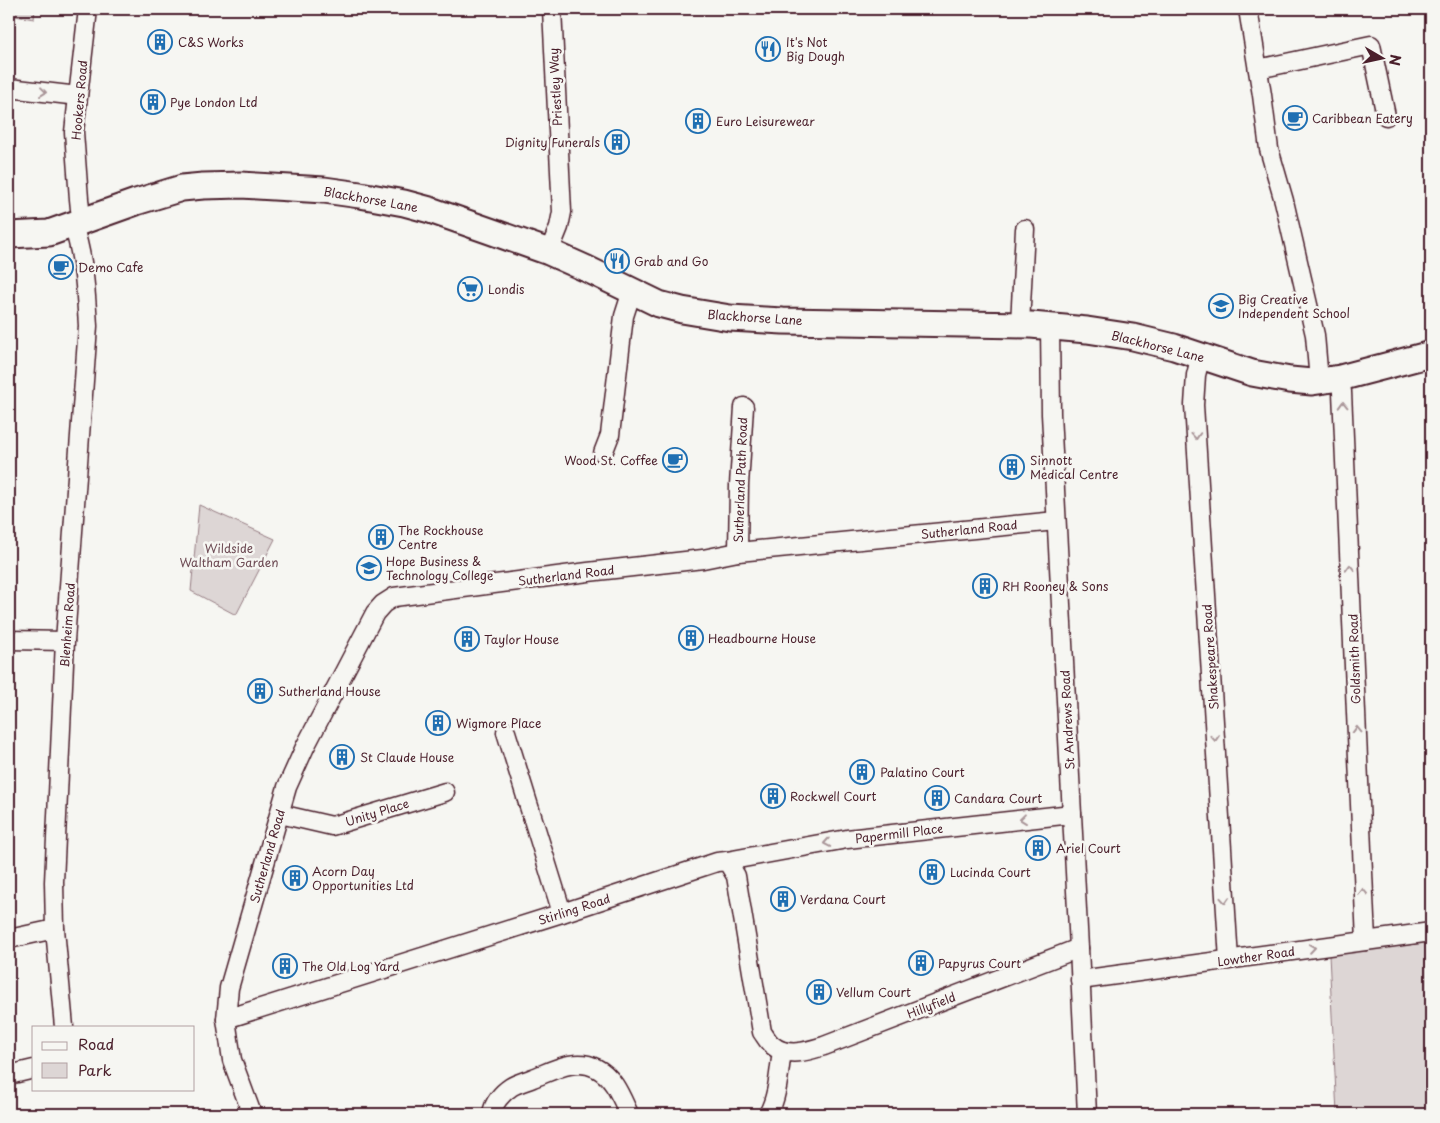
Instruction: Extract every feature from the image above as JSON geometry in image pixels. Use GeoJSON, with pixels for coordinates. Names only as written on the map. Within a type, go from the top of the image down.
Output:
{"type":"FeatureCollection","features":[{"type":"Feature","properties":{"kind":"main road","name":"Blackhorse Lane"},"geometry":{"type":"LineString","coordinates":[[9,235],[49,233],[182,188],[242,186],[310,189],[404,203],[549,252],[659,304],[730,318],[783,321],[1050,326],[1133,337],[1174,347],[1266,376],[1290,380],[1330,380],[1431,354]]}},
{"type":"Feature","properties":{"kind":"street","name":"Hookers Road"},"geometry":{"type":"LineString","coordinates":[[79,222],[80,209],[74,132],[88,9]]}},
{"type":"Feature","properties":{"kind":"street","name":"Priestley Way"},"geometry":{"type":"LineString","coordinates":[[549,252],[559,227],[562,212],[552,9]]}},
{"type":"Feature","properties":{"kind":"street","name":"Goldsmith Road"},"geometry":{"type":"LineString","coordinates":[[1248,9],[1269,149],[1284,201],[1315,336],[1330,380],[1343,402],[1366,941]]}},
{"type":"Feature","properties":{"kind":"street"},"geometry":{"type":"LineString","coordinates":[[1258,70],[1371,45],[1386,116]]}},
{"type":"Feature","properties":{"kind":"street"},"geometry":{"type":"LineString","coordinates":[[9,88],[78,96]]}},
{"type":"Feature","properties":{"kind":"street","name":"Blenheim Road"},"geometry":{"type":"LineString","coordinates":[[64,1026],[55,929],[54,882],[65,641],[88,326],[85,276],[76,236],[79,222]]}},
{"type":"Feature","properties":{"kind":"street"},"geometry":{"type":"LineString","coordinates":[[1020,324],[1025,229]]}},
{"type":"Feature","properties":{"kind":"street"},"geometry":{"type":"LineString","coordinates":[[603,454],[610,434],[624,316],[632,291]]}},
{"type":"Feature","properties":{"kind":"street","name":"St Andrews Road"},"geometry":{"type":"LineString","coordinates":[[1050,326],[1051,414],[1087,1114]]}},
{"type":"Feature","properties":{"kind":"street","name":"Shakespeare Road"},"geometry":{"type":"LineString","coordinates":[[1201,356],[1196,375],[1194,406],[1229,960]]}},
{"type":"Feature","properties":{"kind":"street","name":"Sutherland Path Road"},"geometry":{"type":"LineString","coordinates":[[738,552],[739,485],[744,407]]}},
{"type":"Feature","properties":{"kind":"street","name":"Sutherland Road"},"geometry":{"type":"LineString","coordinates":[[252,1114],[232,1060],[226,1019],[229,988],[287,787],[305,747],[375,613],[383,604],[394,597],[703,559],[738,552],[1056,520]]}},
{"type":"Feature","properties":{"kind":"street"},"geometry":{"type":"LineString","coordinates":[[9,640],[65,641]]}},
{"type":"Feature","properties":{"kind":"street"},"geometry":{"type":"LineString","coordinates":[[506,732],[562,913]]}},
{"type":"Feature","properties":{"kind":"street","name":"Unity Place"},"geometry":{"type":"LineString","coordinates":[[280,814],[332,826],[445,792]]}},
{"type":"Feature","properties":{"kind":"street","name":"Papermill Place"},"geometry":{"type":"LineString","coordinates":[[727,861],[847,839],[1072,814]]}},
{"type":"Feature","properties":{"kind":"street"},"geometry":{"type":"LineString","coordinates":[[727,861],[736,876],[762,1032],[772,1046],[782,1051],[778,1082],[772,1108],[768,1114]]}},
{"type":"Feature","properties":{"kind":"street","name":"Stirling Road"},"geometry":{"type":"LineString","coordinates":[[226,1019],[562,913],[716,862],[727,861]]}},
{"type":"Feature","properties":{"kind":"street"},"geometry":{"type":"LineString","coordinates":[[9,939],[55,929]]}},
{"type":"Feature","properties":{"kind":"street","name":"Lowther Road"},"geometry":{"type":"LineString","coordinates":[[1080,980],[1431,932]]}},
{"type":"Feature","properties":{"kind":"street","name":"Hillyfield"},"geometry":{"type":"LineString","coordinates":[[782,1051],[800,1053],[824,1046],[1079,948]]}},
{"type":"Feature","properties":{"kind":"street"},"geometry":{"type":"LineString","coordinates":[[492,1114],[492,1108],[512,1086],[568,1065],[584,1064],[596,1067],[607,1076],[617,1088],[629,1114]]}},
{"type":"Feature","properties":{"kind":"street"},"geometry":{"type":"LineString","coordinates":[[9,1075],[32,1070]]}},
{"type":"Feature","properties":{"kind":"green space"},"geometry":{"type":"Polygon","coordinates":[[[9,9],[35,9],[34,19],[9,15],[9,9]]]}},
{"type":"Feature","properties":{"kind":"green space","name":"Wildside Waltham Garden"},"geometry":{"type":"Polygon","coordinates":[[[199,505],[275,539],[236,615],[191,591],[199,505]]]}},
{"type":"Feature","properties":{"kind":"green space"},"geometry":{"type":"Polygon","coordinates":[[[1431,942],[1431,1114],[1337,1114],[1329,955],[1431,942]]]}},
{"type":"Feature","properties":{"kind":"place","name":"C&S Works"},"geometry":{"type":"Point","coordinates":[160,42]}},
{"type":"Feature","properties":{"kind":"place","name":"It's Not Big Dough"},"geometry":{"type":"Point","coordinates":[768,49]}},
{"type":"Feature","properties":{"kind":"place","name":"Pye London Ltd"},"geometry":{"type":"Point","coordinates":[153,102]}},
{"type":"Feature","properties":{"kind":"place","name":"Caribbean Eatery"},"geometry":{"type":"Point","coordinates":[1295,118]}},
{"type":"Feature","properties":{"kind":"place","name":"Euro Leisurewear"},"geometry":{"type":"Point","coordinates":[698,121]}},
{"type":"Feature","properties":{"kind":"place","name":"Dignity Funerals"},"geometry":{"type":"Point","coordinates":[617,142]}},
{"type":"Feature","properties":{"kind":"place","name":"Grab and Go"},"geometry":{"type":"Point","coordinates":[617,261]}},
{"type":"Feature","properties":{"kind":"place","name":"Demo Cafe"},"geometry":{"type":"Point","coordinates":[61,267]}},
{"type":"Feature","properties":{"kind":"place","name":"Londis"},"geometry":{"type":"Point","coordinates":[470,289]}},
{"type":"Feature","properties":{"kind":"place","name":"Big Creative Independent School"},"geometry":{"type":"Point","coordinates":[1221,306]}},
{"type":"Feature","properties":{"kind":"place","name":"Wood St. Coffee"},"geometry":{"type":"Point","coordinates":[675,460]}},
{"type":"Feature","properties":{"kind":"place","name":"Sinnott Medical Centre"},"geometry":{"type":"Point","coordinates":[1012,467]}},
{"type":"Feature","properties":{"kind":"place","name":"The Rockhouse Centre"},"geometry":{"type":"Point","coordinates":[381,537]}},
{"type":"Feature","properties":{"kind":"place","name":"Hope Business & Technology College"},"geometry":{"type":"Point","coordinates":[369,568]}},
{"type":"Feature","properties":{"kind":"place","name":"RH Rooney & Sons"},"geometry":{"type":"Point","coordinates":[985,586]}},
{"type":"Feature","properties":{"kind":"place","name":"Headbourne House"},"geometry":{"type":"Point","coordinates":[691,638]}},
{"type":"Feature","properties":{"kind":"place","name":"Taylor House"},"geometry":{"type":"Point","coordinates":[467,639]}},
{"type":"Feature","properties":{"kind":"place","name":"Sutherland House"},"geometry":{"type":"Point","coordinates":[260,691]}},
{"type":"Feature","properties":{"kind":"place","name":"Wigmore Place"},"geometry":{"type":"Point","coordinates":[438,723]}},
{"type":"Feature","properties":{"kind":"place","name":"St Claude House"},"geometry":{"type":"Point","coordinates":[342,757]}},
{"type":"Feature","properties":{"kind":"place","name":"Palatino Court"},"geometry":{"type":"Point","coordinates":[862,772]}},
{"type":"Feature","properties":{"kind":"place","name":"Rockwell Court"},"geometry":{"type":"Point","coordinates":[773,796]}},
{"type":"Feature","properties":{"kind":"place","name":"Candara Court"},"geometry":{"type":"Point","coordinates":[937,798]}},
{"type":"Feature","properties":{"kind":"place","name":"Ariel Court"},"geometry":{"type":"Point","coordinates":[1038,848]}},
{"type":"Feature","properties":{"kind":"place","name":"Lucinda Court"},"geometry":{"type":"Point","coordinates":[932,872]}},
{"type":"Feature","properties":{"kind":"place","name":"Acorn Day Opportunities Ltd"},"geometry":{"type":"Point","coordinates":[295,878]}},
{"type":"Feature","properties":{"kind":"place","name":"Verdana Court"},"geometry":{"type":"Point","coordinates":[783,899]}},
{"type":"Feature","properties":{"kind":"place","name":"Papyrus Court"},"geometry":{"type":"Point","coordinates":[921,963]}},
{"type":"Feature","properties":{"kind":"place","name":"The Old Log Yard"},"geometry":{"type":"Point","coordinates":[285,966]}},
{"type":"Feature","properties":{"kind":"place","name":"Vellum Court"},"geometry":{"type":"Point","coordinates":[819,992]}}]}
